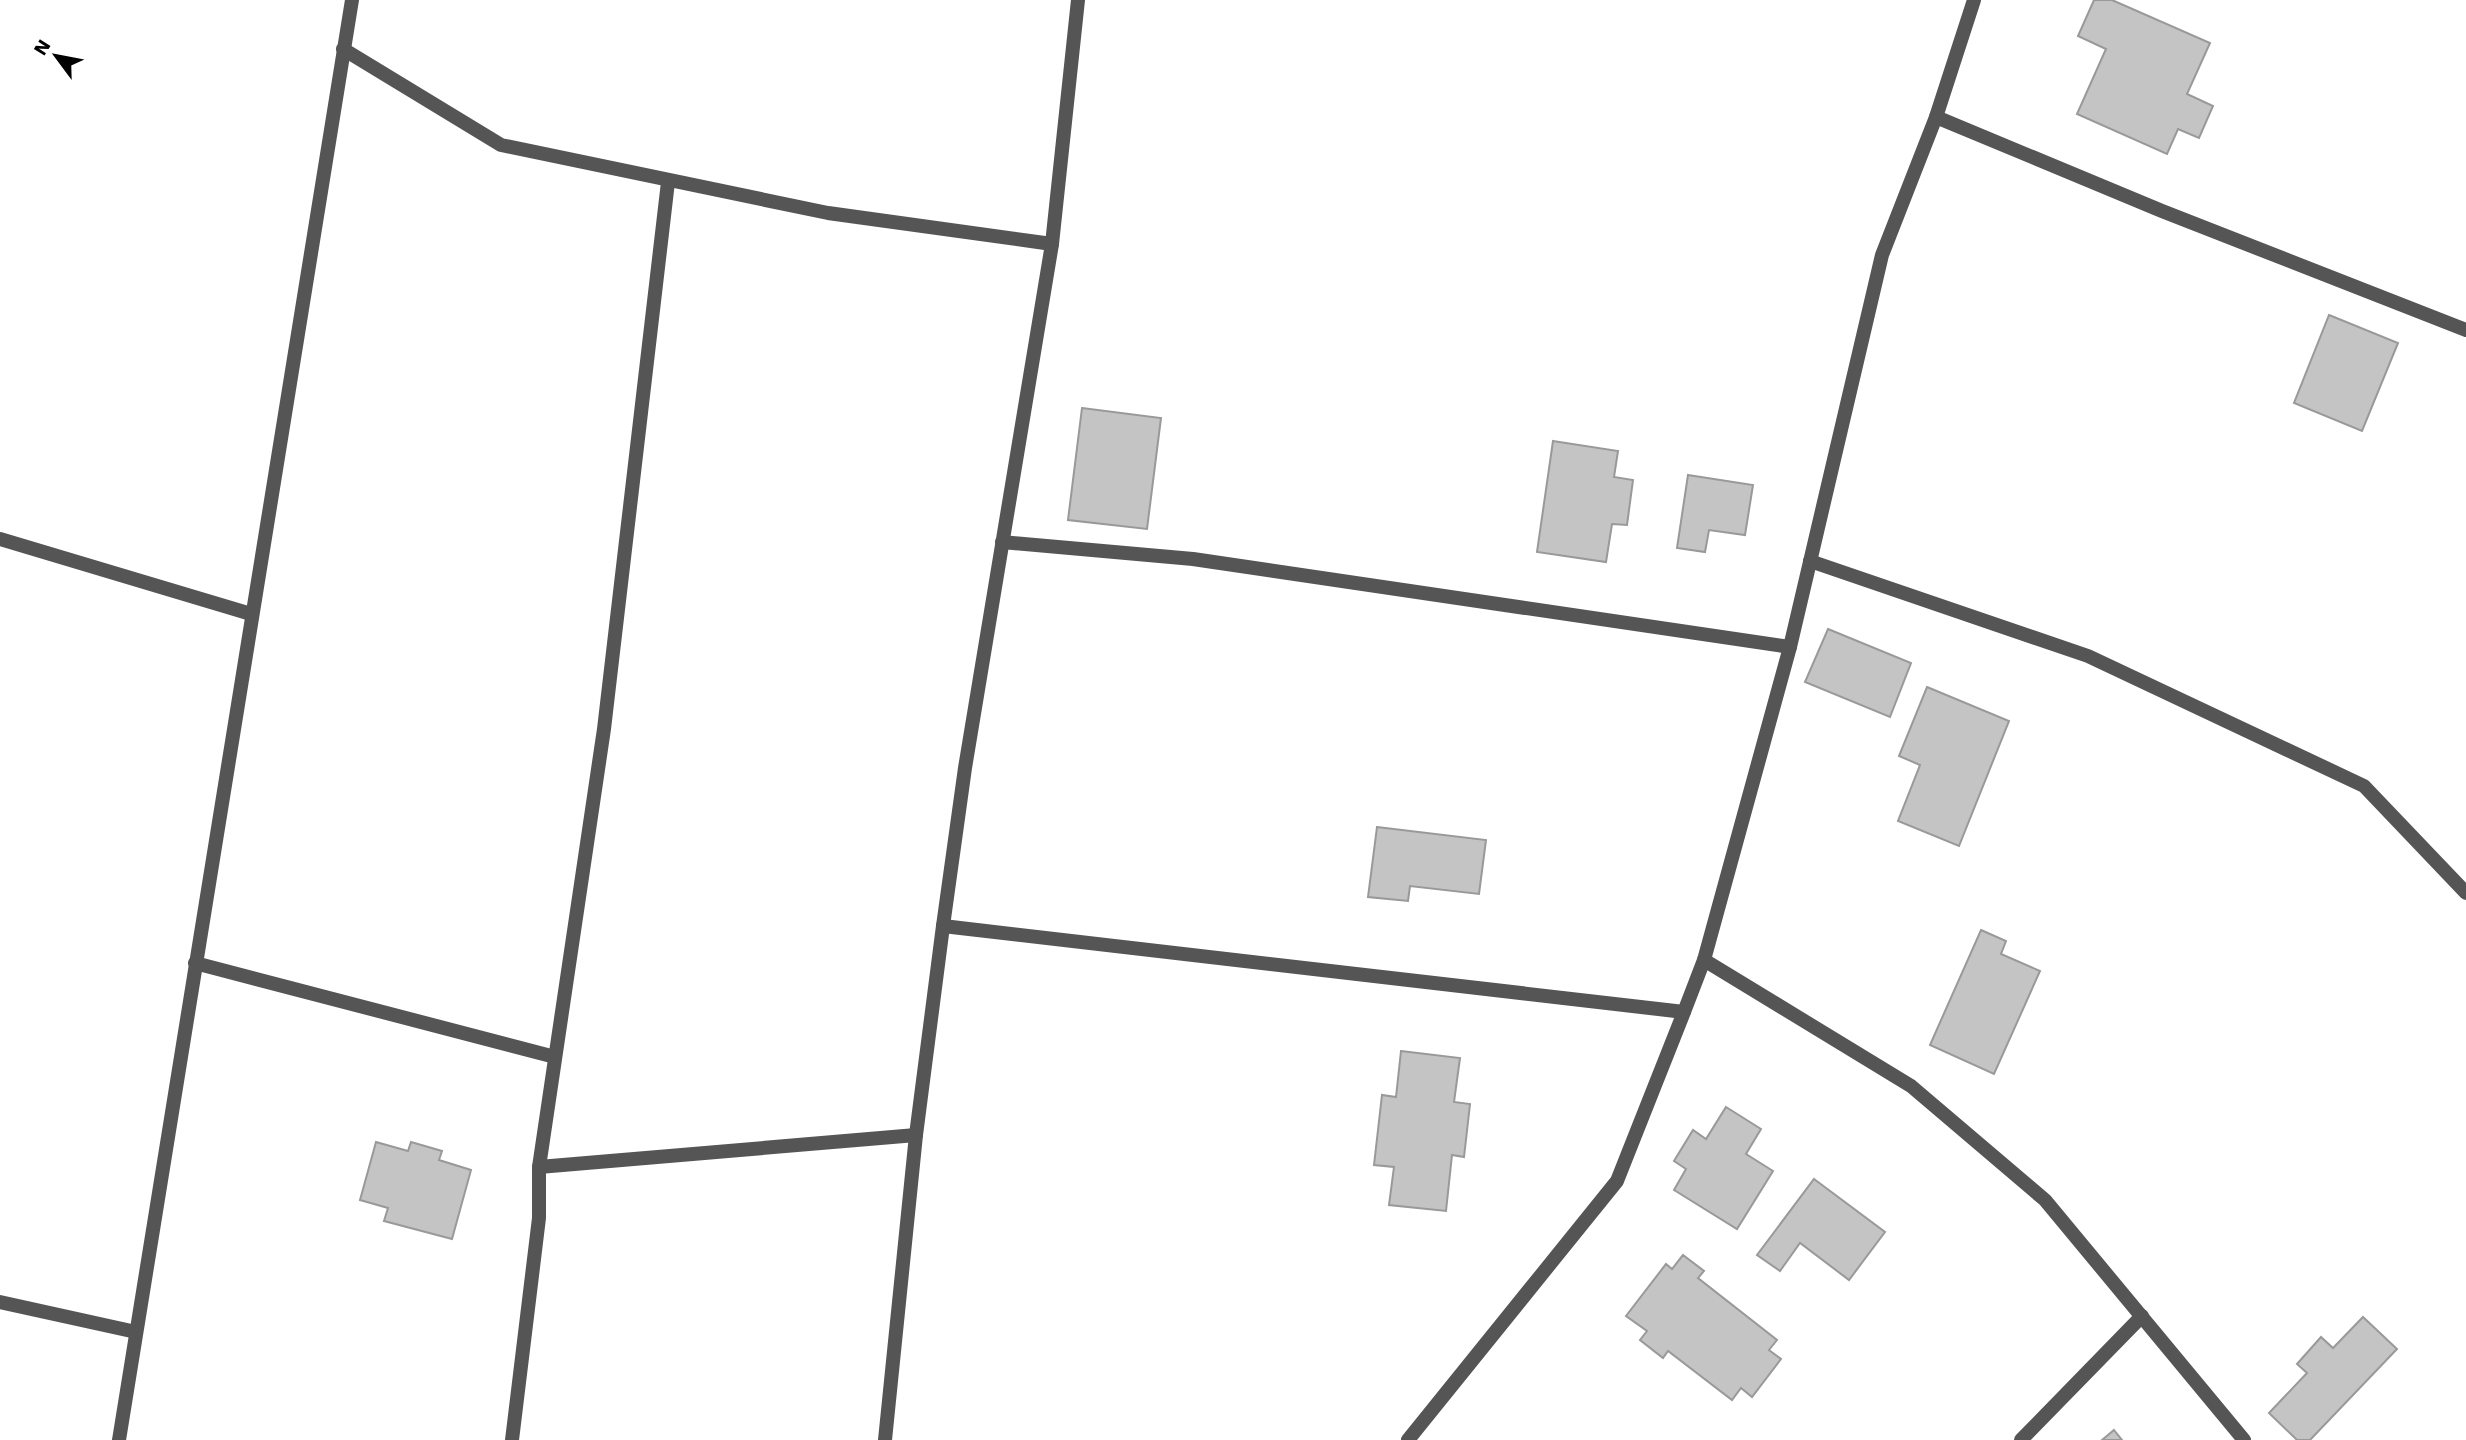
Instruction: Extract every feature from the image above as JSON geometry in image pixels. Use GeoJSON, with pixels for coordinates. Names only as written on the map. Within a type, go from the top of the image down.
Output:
{"type":"FeatureCollection","features":[{"type":"Feature","properties":{"kind":"street"},"geometry":{"type":"LineString","coordinates":[[118,1440],[352,0]]}},
{"type":"Feature","properties":{"kind":"street"},"geometry":{"type":"LineString","coordinates":[[885,1440],[916,1135],[943,926],[965,768],[1052,244],[1078,0]]}},
{"type":"Feature","properties":{"kind":"street"},"geometry":{"type":"LineString","coordinates":[[1408,1440],[1618,1181],[1704,960],[1790,647],[1882,255],[1936,117],[1974,0]]}},
{"type":"Feature","properties":{"kind":"street"},"geometry":{"type":"LineString","coordinates":[[343,50],[500,145],[828,214],[1052,244]]}},
{"type":"Feature","properties":{"kind":"street"},"geometry":{"type":"LineString","coordinates":[[1936,117],[2162,211],[2466,330]]}},
{"type":"Feature","properties":{"kind":"street"},"geometry":{"type":"LineString","coordinates":[[512,1440],[539,1218],[539,1167],[604,729],[668,182]]}},
{"type":"Feature","properties":{"kind":"street"},"geometry":{"type":"LineString","coordinates":[[0,539],[251,614]]}},
{"type":"Feature","properties":{"kind":"street"},"geometry":{"type":"LineString","coordinates":[[1002,542],[1193,559],[1790,647]]}},
{"type":"Feature","properties":{"kind":"street"},"geometry":{"type":"LineString","coordinates":[[1810,561],[2088,656],[2364,786],[2466,893]]}},
{"type":"Feature","properties":{"kind":"street"},"geometry":{"type":"LineString","coordinates":[[943,926],[1684,1012]]}},
{"type":"Feature","properties":{"kind":"street"},"geometry":{"type":"LineString","coordinates":[[1704,960],[1911,1086],[2045,1200],[2244,1440]]}},
{"type":"Feature","properties":{"kind":"street"},"geometry":{"type":"LineString","coordinates":[[195,963],[555,1057]]}},
{"type":"Feature","properties":{"kind":"street"},"geometry":{"type":"LineString","coordinates":[[539,1167],[916,1135]]}},
{"type":"Feature","properties":{"kind":"street"},"geometry":{"type":"LineString","coordinates":[[0,1302],[136,1332]]}},
{"type":"Feature","properties":{"kind":"street"},"geometry":{"type":"LineString","coordinates":[[2021,1440],[2142,1316]]}},
{"type":"Feature","properties":{"kind":"building"},"geometry":{"type":"Polygon","coordinates":[[[2094,0],[2112,0],[2210,43],[2187,94],[2213,106],[2199,138],[2178,129],[2167,154],[2077,114],[2106,49],[2078,36],[2094,0]]]}},
{"type":"Feature","properties":{"kind":"building"},"geometry":{"type":"Polygon","coordinates":[[[2329,315],[2398,343],[2362,431],[2294,403],[2329,315]]]}},
{"type":"Feature","properties":{"kind":"building"},"geometry":{"type":"Polygon","coordinates":[[[1082,408],[1161,418],[1147,529],[1068,520],[1082,408]]]}},
{"type":"Feature","properties":{"kind":"building"},"geometry":{"type":"Polygon","coordinates":[[[1553,441],[1618,451],[1614,477],[1633,480],[1627,525],[1612,524],[1606,562],[1537,552],[1553,441]]]}},
{"type":"Feature","properties":{"kind":"building"},"geometry":{"type":"Polygon","coordinates":[[[1688,475],[1753,485],[1745,535],[1709,530],[1705,552],[1677,548],[1688,475]]]}},
{"type":"Feature","properties":{"kind":"building"},"geometry":{"type":"Polygon","coordinates":[[[1828,629],[1911,663],[1890,717],[1805,682],[1828,629]]]}},
{"type":"Feature","properties":{"kind":"building"},"geometry":{"type":"Polygon","coordinates":[[[1927,687],[2009,721],[1959,846],[1898,821],[1920,765],[1899,756],[1927,687]]]}},
{"type":"Feature","properties":{"kind":"building"},"geometry":{"type":"Polygon","coordinates":[[[1377,827],[1486,840],[1479,894],[1410,886],[1408,901],[1368,897],[1377,827]]]}},
{"type":"Feature","properties":{"kind":"building"},"geometry":{"type":"Polygon","coordinates":[[[1981,930],[2006,941],[2001,954],[2040,971],[1994,1074],[1930,1045],[1981,930]]]}},
{"type":"Feature","properties":{"kind":"building"},"geometry":{"type":"Polygon","coordinates":[[[1401,1051],[1460,1058],[1454,1102],[1470,1104],[1464,1157],[1452,1155],[1446,1211],[1389,1205],[1394,1167],[1374,1165],[1382,1095],[1396,1097],[1401,1051]]]}},
{"type":"Feature","properties":{"kind":"building"},"geometry":{"type":"Polygon","coordinates":[[[1726,1107],[1761,1129],[1746,1154],[1773,1171],[1737,1229],[1674,1190],[1686,1169],[1674,1161],[1693,1130],[1706,1139],[1726,1107]]]}},
{"type":"Feature","properties":{"kind":"building"},"geometry":{"type":"Polygon","coordinates":[[[376,1142],[408,1151],[411,1142],[442,1151],[439,1160],[471,1170],[452,1239],[384,1221],[388,1208],[360,1200],[376,1142]]]}},
{"type":"Feature","properties":{"kind":"building"},"geometry":{"type":"Polygon","coordinates":[[[1814,1179],[1885,1232],[1849,1280],[1800,1243],[1780,1271],[1757,1255],[1814,1179]]]}},
{"type":"Feature","properties":{"kind":"building"},"geometry":{"type":"Polygon","coordinates":[[[1683,1255],[1704,1271],[1698,1278],[1777,1340],[1769,1350],[1781,1359],[1752,1397],[1741,1388],[1732,1400],[1668,1351],[1663,1358],[1640,1340],[1647,1331],[1626,1316],[1666,1264],[1672,1269],[1683,1255]]]}},
{"type":"Feature","properties":{"kind":"building"},"geometry":{"type":"Polygon","coordinates":[[[2363,1317],[2397,1349],[2310,1440],[2297,1440],[2269,1413],[2307,1373],[2297,1364],[2321,1337],[2333,1348],[2363,1317]]]}},
{"type":"Feature","properties":{"kind":"building"},"geometry":{"type":"Polygon","coordinates":[[[2114,1430],[2122,1440],[2102,1440],[2114,1430]]]}}]}
